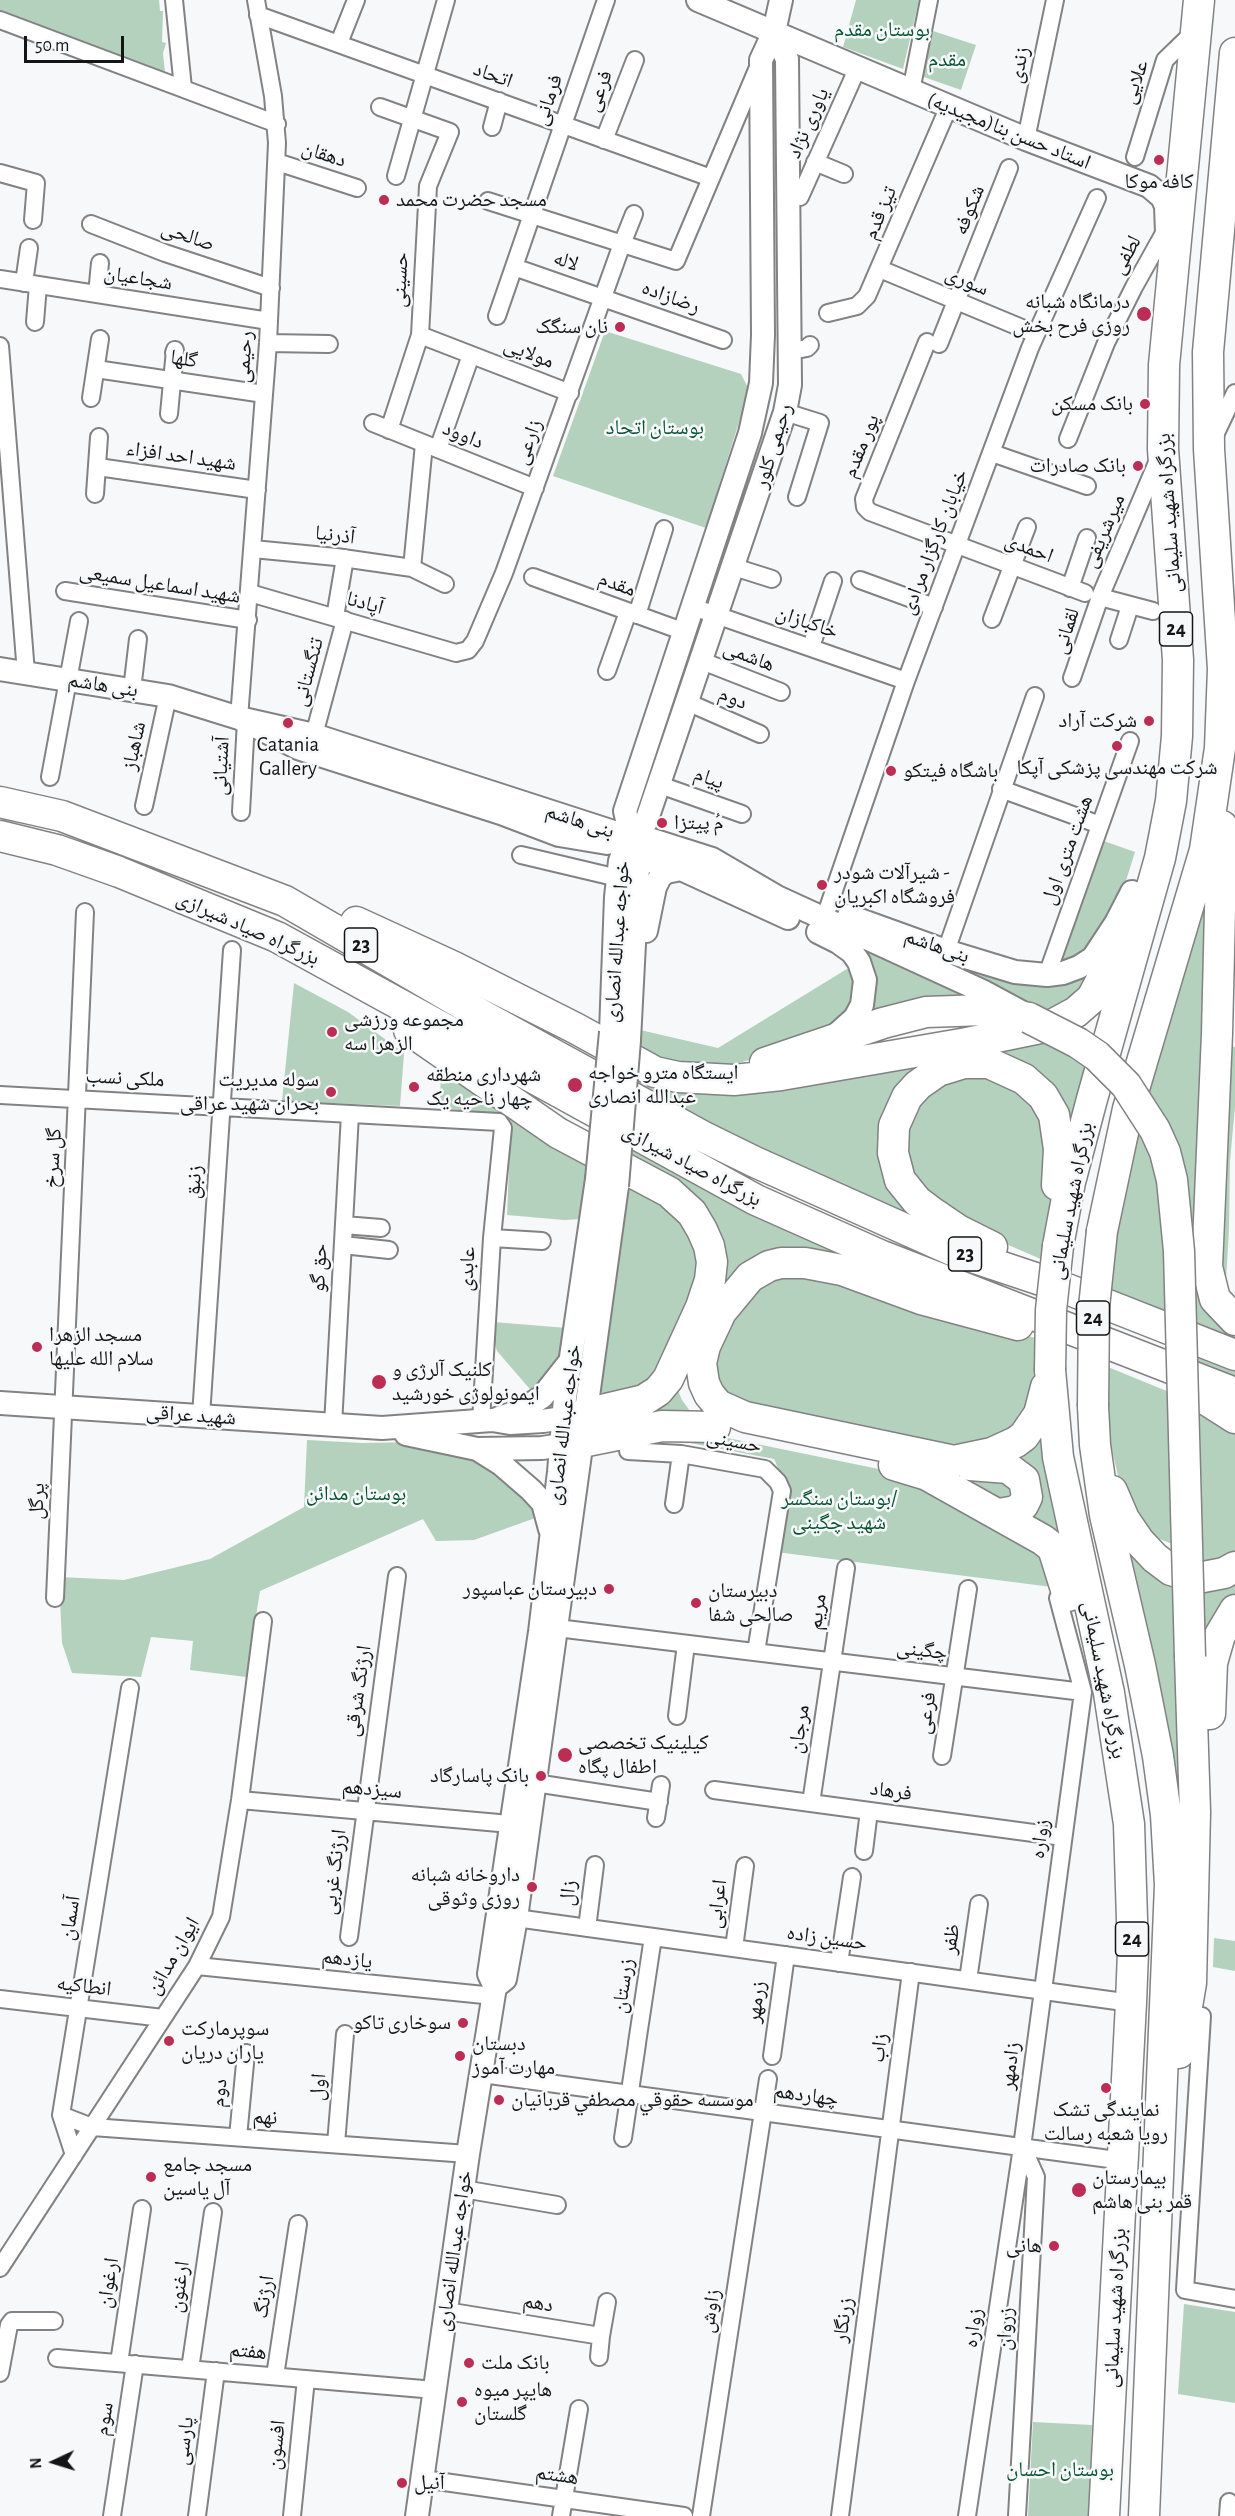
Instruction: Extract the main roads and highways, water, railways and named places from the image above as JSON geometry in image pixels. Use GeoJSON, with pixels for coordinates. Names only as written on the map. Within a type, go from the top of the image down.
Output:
{"type":"FeatureCollection","features":[{"type":"Feature","properties":{"kind":"highway","name":"بزرگراه شهید سلیمانی"},"geometry":{"type":"LineString","coordinates":[[1104,2516],[1133,1952],[1129,1824],[1109,1693],[1058,1457],[1050,1370],[1051,1310],[1058,1246],[1071,1182],[1160,858],[1169,810],[1177,736],[1176,617],[1163,449],[1164,365],[1198,0]]}},
{"type":"Feature","properties":{"kind":"highway","name":"24"},"geometry":{"type":"LineString","coordinates":[[1220,748],[1223,659],[1209,449],[1208,352],[1227,222],[1235,53]]}},
{"type":"Feature","properties":{"kind":"highway"},"geometry":{"type":"LineString","coordinates":[[285,901],[340,915],[376,931],[565,1023],[655,1072],[678,1077],[734,1080],[763,1078],[967,1043],[1050,1026],[1076,1012],[1096,992],[1111,960],[1177,736]]}},
{"type":"Feature","properties":{"kind":"highway","name":"بزرگراه شهید سلیمانی"},"geometry":{"type":"LineString","coordinates":[[1144,2516],[1170,1884],[1166,1815],[1152,1719],[1105,1515],[1095,1445],[1094,1307],[1102,1231],[1128,1109],[1205,850],[1220,748]]}},
{"type":"Feature","properties":{"kind":"highway"},"geometry":{"type":"LineString","coordinates":[[1220,748],[1226,1036],[1207,1267],[1215,1299],[1235,1320]]}},
{"type":"Feature","properties":{"kind":"highway","name":"بزرگراه صیاد شیرازی"},"geometry":{"type":"LineString","coordinates":[[0,802],[62,816],[285,901],[476,1012],[702,1136],[954,1251],[1062,1287],[1235,1355]]}},
{"type":"Feature","properties":{"kind":"highway","name":"بزرگراه صیاد شیرازی"},"geometry":{"type":"LineString","coordinates":[[0,836],[57,850],[108,868],[277,937],[756,1200],[882,1256],[1235,1393]]}},
{"type":"Feature","properties":{"kind":"highway"},"geometry":{"type":"LineString","coordinates":[[277,937],[558,1133],[680,1200],[702,1230],[709,1246],[712,1262],[710,1280],[701,1307],[668,1379],[658,1392],[572,1430]]}},
{"type":"Feature","properties":{"kind":"highway"},"geometry":{"type":"LineString","coordinates":[[714,1078],[926,1012],[985,1010],[1029,1018],[1078,1043],[1096,1056],[1126,1085],[1155,1130],[1165,1152],[1172,1180],[1179,1251],[1195,1812],[1191,1983],[1159,2162]]}},
{"type":"Feature","properties":{"kind":"highway"},"geometry":{"type":"LineString","coordinates":[[1058,1246],[1058,1138],[1054,1115],[1043,1096],[1036,1088],[1013,1072],[989,1063],[964,1063],[948,1066],[928,1076],[907,1097],[894,1126],[892,1154],[900,1180],[917,1201],[944,1222],[1036,1268],[1062,1287]]}},
{"type":"Feature","properties":{"kind":"highway"},"geometry":{"type":"LineString","coordinates":[[999,1514],[1016,1511],[1027,1497],[1027,1487],[1019,1475],[1008,1468],[977,1467],[745,1418],[718,1405],[706,1389],[701,1363],[708,1335],[721,1312],[741,1286],[760,1270],[781,1263],[805,1263],[842,1270],[921,1299],[1005,1323],[1081,1334]]}},
{"type":"Feature","properties":{"kind":"highway"},"geometry":{"type":"LineString","coordinates":[[683,1346],[681,1374],[688,1398],[698,1412],[715,1427]]}},
{"type":"Feature","properties":{"kind":"highway"},"geometry":{"type":"LineString","coordinates":[[1152,1362],[1196,1395],[1235,1418]]}},
{"type":"Feature","properties":{"kind":"highway"},"geometry":{"type":"LineString","coordinates":[[954,1461],[992,1453],[1024,1436],[1039,1414],[1050,1370]]}},
{"type":"Feature","properties":{"kind":"highway"},"geometry":{"type":"LineString","coordinates":[[572,1430],[662,1426],[715,1427],[914,1470],[999,1514],[1053,1548],[1119,1753]]}},
{"type":"Feature","properties":{"kind":"highway"},"geometry":{"type":"LineString","coordinates":[[1095,1445],[1124,1519],[1155,1558],[1178,1572],[1198,1578],[1224,1573],[1235,1567]]}},
{"type":"Feature","properties":{"kind":"highway"},"geometry":{"type":"LineString","coordinates":[[1192,1943],[1209,1815],[1212,1663],[1220,1635],[1235,1610]]}},
{"type":"Feature","properties":{"kind":"main road","name":"استاد حسن بنا(مجیدیه)"},"geometry":{"type":"LineString","coordinates":[[698,0],[1026,139],[1149,186],[1156,191],[1164,200],[1168,226],[1164,365]]}},
{"type":"Feature","properties":{"kind":"main road"},"geometry":{"type":"LineString","coordinates":[[781,0],[774,32],[761,60],[762,353],[760,383],[750,433],[625,811],[629,837],[650,861],[681,869],[838,942],[852,952],[859,962],[865,980],[862,1005],[855,1018],[830,1041]]}},
{"type":"Feature","properties":{"kind":"main road","name":"رحیمی کلور"},"geometry":{"type":"LineString","coordinates":[[629,837],[646,822],[660,784],[785,412],[800,348],[787,59],[774,32]]}},
{"type":"Feature","properties":{"kind":"main road"},"geometry":{"type":"LineString","coordinates":[[762,353],[800,348]]}},
{"type":"Feature","properties":{"kind":"main road","name":"بنی هاشم"},"geometry":{"type":"LineString","coordinates":[[0,669],[168,696],[243,720],[314,735],[629,837]]}},
{"type":"Feature","properties":{"kind":"main road","name":"بنی هاشم"},"geometry":{"type":"LineString","coordinates":[[243,720],[298,748],[501,813],[559,835],[607,843],[629,837]]}},
{"type":"Feature","properties":{"kind":"main road"},"geometry":{"type":"LineString","coordinates":[[629,837],[652,840],[712,860],[777,897],[982,991],[1013,1006],[1029,1018]]}},
{"type":"Feature","properties":{"kind":"main road","name":"خواجه عبدالله انصاری"},"geometry":{"type":"LineString","coordinates":[[417,2516],[468,2154],[494,1992],[489,1974],[540,1632],[552,1533],[572,1430],[607,1182],[620,1036],[618,878],[620,861],[629,837]]}},
{"type":"Feature","properties":{"kind":"main road","name":"خواجه عبدالله انصاری"},"geometry":{"type":"LineString","coordinates":[[620,1036],[632,994],[638,867],[629,837]]}},
{"type":"Feature","properties":{"kind":"main road","name":"بنی‌هاشم"},"geometry":{"type":"LineString","coordinates":[[712,860],[828,908],[946,951],[1015,972],[1047,975],[1079,968],[1093,958],[1116,923],[1132,892]]}},
{"type":"Feature","properties":{"kind":"main road"},"geometry":{"type":"LineString","coordinates":[[632,994],[655,887],[666,872],[681,869]]}},
{"type":"Feature","properties":{"kind":"main road","name":"خواجه عبدالله انصاری"},"geometry":{"type":"LineString","coordinates":[[494,1992],[505,1979],[535,1783],[556,1628],[572,1430],[571,1361],[607,1182]]}},
{"type":"Feature","properties":{"kind":"main road"},"geometry":{"type":"LineString","coordinates":[[487,1420],[520,1411],[542,1397],[571,1361]]}},
{"type":"Feature","properties":{"kind":"main road","name":"شهید عراقی"},"geometry":{"type":"LineString","coordinates":[[0,1403],[382,1428],[487,1420],[572,1430]]}},
{"type":"Feature","properties":{"kind":"main road","name":"شهید عراقی"},"geometry":{"type":"LineString","coordinates":[[382,1428],[477,1449],[542,1449],[572,1430]]}},
{"type":"Feature","properties":{"kind":"main road"},"geometry":{"type":"LineString","coordinates":[[477,1449],[501,1464],[543,1503],[552,1533]]}},
{"type":"Feature","properties":{"kind":"place","name":"کافه موکا"},"geometry":{"type":"Point","coordinates":[1159,160]}},
{"type":"Feature","properties":{"kind":"place","name":"مسجد حضرت محمد"},"geometry":{"type":"Point","coordinates":[384,200]}},
{"type":"Feature","properties":{"kind":"place","name":"درمانگاه شبانه روزی فرح بخش"},"geometry":{"type":"Point","coordinates":[1144,314]}},
{"type":"Feature","properties":{"kind":"place","name":"نان سنگک"},"geometry":{"type":"Point","coordinates":[620,327]}},
{"type":"Feature","properties":{"kind":"place","name":"بانک مسکن"},"geometry":{"type":"Point","coordinates":[1145,404]}},
{"type":"Feature","properties":{"kind":"place","name":"بانک صادرات"},"geometry":{"type":"Point","coordinates":[1138,466]}},
{"type":"Feature","properties":{"kind":"place","name":"شرکت آراد"},"geometry":{"type":"Point","coordinates":[1149,721]}},
{"type":"Feature","properties":{"kind":"place","name":"Catania Gallery"},"geometry":{"type":"Point","coordinates":[288,723]}},
{"type":"Feature","properties":{"kind":"place","name":"شرکت مهندسی پزشکی آپکا"},"geometry":{"type":"Point","coordinates":[1117,746]}},
{"type":"Feature","properties":{"kind":"place","name":"باشگاه فیتکو"},"geometry":{"type":"Point","coordinates":[891,771]}},
{"type":"Feature","properties":{"kind":"place","name":"مُ پیتزا"},"geometry":{"type":"Point","coordinates":[662,823]}},
{"type":"Feature","properties":{"kind":"place","name":"شیرآلات شودر - فروشگاه اکبریان"},"geometry":{"type":"Point","coordinates":[822,885]}},
{"type":"Feature","properties":{"kind":"place","name":"مجموعه ورزشی الزهرا سه"},"geometry":{"type":"Point","coordinates":[332,1032]}},
{"type":"Feature","properties":{"kind":"place","name":"ایستگاه مترو خواجه عبدالله انصاری"},"geometry":{"type":"Point","coordinates":[575,1085]}},
{"type":"Feature","properties":{"kind":"place","name":"شهرداری منطقه چهار ناحیه یک"},"geometry":{"type":"Point","coordinates":[414,1087]}},
{"type":"Feature","properties":{"kind":"place","name":"سوله مدیریت بحران شهید عراقی"},"geometry":{"type":"Point","coordinates":[331,1092]}},
{"type":"Feature","properties":{"kind":"place","name":"مسجد الزهرا سلام الله علیها"},"geometry":{"type":"Point","coordinates":[37,1347]}},
{"type":"Feature","properties":{"kind":"place","name":"کلنیک آلرژی و ایمونولوژی خورشید"},"geometry":{"type":"Point","coordinates":[379,1382]}},
{"type":"Feature","properties":{"kind":"place","name":"دبیرستان عباسپور"},"geometry":{"type":"Point","coordinates":[609,1589]}},
{"type":"Feature","properties":{"kind":"place","name":"دبیرستان صالحی شفا"},"geometry":{"type":"Point","coordinates":[696,1603]}},
{"type":"Feature","properties":{"kind":"place","name":"کیلینیک تخصصی اطفال پگاه"},"geometry":{"type":"Point","coordinates":[565,1755]}},
{"type":"Feature","properties":{"kind":"place","name":"بانک پاسارگاد"},"geometry":{"type":"Point","coordinates":[541,1776]}},
{"type":"Feature","properties":{"kind":"place","name":"داروخانه شبانه روزی وثوقی"},"geometry":{"type":"Point","coordinates":[532,1887]}},
{"type":"Feature","properties":{"kind":"place","name":"سوخاری تاکو"},"geometry":{"type":"Point","coordinates":[463,2023]}},
{"type":"Feature","properties":{"kind":"place","name":"سوپرمارکت یاران دریان"},"geometry":{"type":"Point","coordinates":[169,2041]}},
{"type":"Feature","properties":{"kind":"place","name":"دبستان مهارت آموز"},"geometry":{"type":"Point","coordinates":[460,2056]}},
{"type":"Feature","properties":{"kind":"place","name":"نمایندگی تشک رویا شعبه رسالت"},"geometry":{"type":"Point","coordinates":[1106,2088]}},
{"type":"Feature","properties":{"kind":"place","name":"موسسه حقوقي مصطفي قربانيان"},"geometry":{"type":"Point","coordinates":[499,2100]}},
{"type":"Feature","properties":{"kind":"place","name":"مسجد جامع آل یاسین"},"geometry":{"type":"Point","coordinates":[151,2177]}},
{"type":"Feature","properties":{"kind":"place","name":"بیمارستان قمر بنی هاشم"},"geometry":{"type":"Point","coordinates":[1079,2190]}},
{"type":"Feature","properties":{"kind":"place","name":"هانی"},"geometry":{"type":"Point","coordinates":[1054,2246]}},
{"type":"Feature","properties":{"kind":"place","name":"بانک ملت"},"geometry":{"type":"Point","coordinates":[469,2363]}},
{"type":"Feature","properties":{"kind":"place","name":"هایپر میوه گلستان"},"geometry":{"type":"Point","coordinates":[462,2402]}},
{"type":"Feature","properties":{"kind":"place","name":"آنیل"},"geometry":{"type":"Point","coordinates":[402,2483]}},
{"type":"Feature","properties":{"kind":"park label","name":"بوستان مقدم"},"geometry":{"type":"Point","coordinates":[882,30]}},
{"type":"Feature","properties":{"kind":"park label","name":"مقدم"},"geometry":{"type":"Point","coordinates":[947,60]}},
{"type":"Feature","properties":{"kind":"park label","name":"بوستان اتحاد"},"geometry":{"type":"Point","coordinates":[655,428]}},
{"type":"Feature","properties":{"kind":"park label","name":"بوستان مدائن"},"geometry":{"type":"Point","coordinates":[356,1494]}},
{"type":"Feature","properties":{"kind":"park label","name":"بوستان سنگسر/ شهید چگینی"},"geometry":{"type":"Point","coordinates":[839,1511]}},
{"type":"Feature","properties":{"kind":"park label","name":"بوستان احسان"},"geometry":{"type":"Point","coordinates":[1060,2470]}}]}
